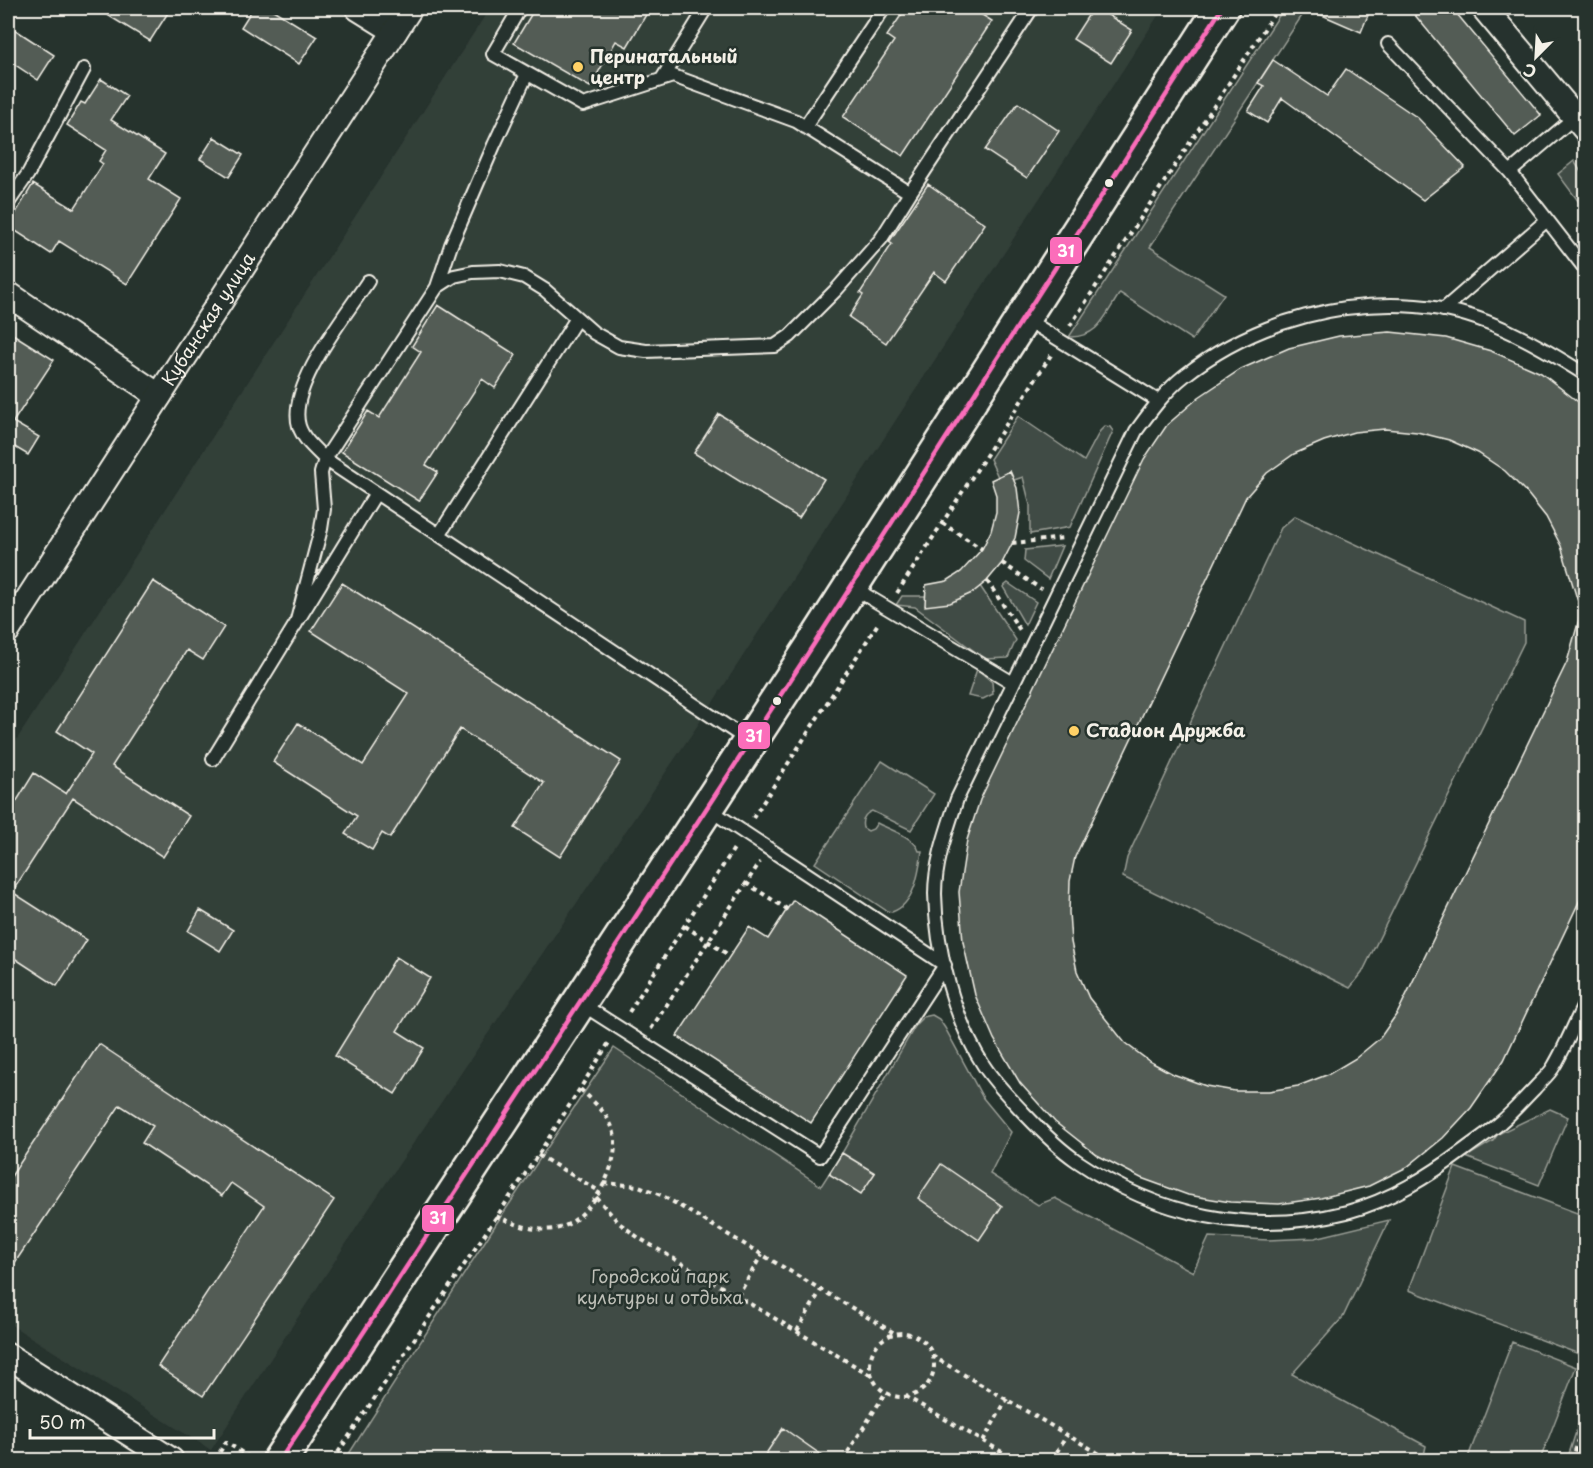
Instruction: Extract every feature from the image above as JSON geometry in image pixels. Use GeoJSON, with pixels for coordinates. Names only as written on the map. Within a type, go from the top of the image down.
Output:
{"type":"FeatureCollection","features":[{"type":"Feature","properties":{"kind":"main road"},"geometry":{"type":"LineString","coordinates":[[280,1461],[851,587],[1222,8]]}},
{"type":"Feature","properties":{"kind":"street"},"geometry":{"type":"LineString","coordinates":[[358,8],[395,31]]}},
{"type":"Feature","properties":{"kind":"street","name":"Кубанская улица"},"geometry":{"type":"LineString","coordinates":[[8,630],[410,8]]}},
{"type":"Feature","properties":{"kind":"street"},"geometry":{"type":"LineString","coordinates":[[1484,8],[1580,124]]}},
{"type":"Feature","properties":{"kind":"street"},"geometry":{"type":"LineString","coordinates":[[8,294],[159,396]]}},
{"type":"Feature","properties":{"kind":"street"},"geometry":{"type":"LineString","coordinates":[[8,1356],[171,1461]]}},
{"type":"Feature","properties":{"kind":"lane"},"geometry":{"type":"LineString","coordinates":[[520,8],[493,54],[583,105],[673,76],[796,121],[910,193]]}},
{"type":"Feature","properties":{"kind":"lane"},"geometry":{"type":"LineString","coordinates":[[662,79],[706,8]]}},
{"type":"Feature","properties":{"kind":"lane"},"geometry":{"type":"LineString","coordinates":[[805,127],[884,8]]}},
{"type":"Feature","properties":{"kind":"lane"},"geometry":{"type":"LineString","coordinates":[[437,287],[454,276],[472,272],[500,271],[524,277],[545,290],[594,333],[619,347],[646,351],[775,346],[790,336],[837,289],[881,239],[1027,9]]}},
{"type":"Feature","properties":{"kind":"lane"},"geometry":{"type":"LineString","coordinates":[[1388,44],[1510,172],[1586,270]]}},
{"type":"Feature","properties":{"kind":"lane"},"geometry":{"type":"LineString","coordinates":[[8,203],[28,174],[84,69]]}},
{"type":"Feature","properties":{"kind":"lane"},"geometry":{"type":"LineString","coordinates":[[296,624],[321,529],[324,509],[321,472],[325,459],[437,287],[451,245],[527,75]]}},
{"type":"Feature","properties":{"kind":"lane"},"geometry":{"type":"LineString","coordinates":[[1510,172],[1580,124]]}},
{"type":"Feature","properties":{"kind":"lane"},"geometry":{"type":"LineString","coordinates":[[1443,310],[1547,220]]}},
{"type":"Feature","properties":{"kind":"lane"},"geometry":{"type":"LineString","coordinates":[[368,281],[315,361],[302,389],[297,408],[299,426],[308,441],[325,459],[750,742]]}},
{"type":"Feature","properties":{"kind":"lane"},"geometry":{"type":"LineString","coordinates":[[1586,375],[1547,351],[1494,325],[1443,310],[1394,305],[1354,307],[1274,326],[1240,340],[1183,377],[1158,401],[1136,431],[957,799],[940,853],[935,893],[939,936],[945,965],[963,1025],[984,1066],[1008,1096],[1076,1161],[1120,1186],[1166,1206],[1205,1217],[1279,1222],[1316,1218],[1349,1211],[1400,1191],[1436,1171],[1501,1122],[1553,1068],[1586,1001]]}},
{"type":"Feature","properties":{"kind":"lane"},"geometry":{"type":"LineString","coordinates":[[1022,317],[1158,401]]}},
{"type":"Feature","properties":{"kind":"lane"},"geometry":{"type":"LineString","coordinates":[[439,535],[577,318]]}},
{"type":"Feature","properties":{"kind":"lane"},"geometry":{"type":"LineString","coordinates":[[213,759],[376,493]]}},
{"type":"Feature","properties":{"kind":"lane"},"geometry":{"type":"LineString","coordinates":[[851,587],[1013,683]]}},
{"type":"Feature","properties":{"kind":"lane"},"geometry":{"type":"LineString","coordinates":[[706,807],[945,965]]}},
{"type":"Feature","properties":{"kind":"lane"},"geometry":{"type":"LineString","coordinates":[[579,1002],[820,1156],[945,965]]}},
{"type":"Feature","properties":{"kind":"path"},"geometry":{"type":"LineString","coordinates":[[333,1461],[538,1155],[1060,340],[1278,8]]}},
{"type":"Feature","properties":{"kind":"path"},"geometry":{"type":"LineString","coordinates":[[942,523],[982,549]]}},
{"type":"Feature","properties":{"kind":"path"},"geometry":{"type":"LineString","coordinates":[[1012,543],[1085,536]]}},
{"type":"Feature","properties":{"kind":"path"},"geometry":{"type":"LineString","coordinates":[[1002,563],[1055,597]]}},
{"type":"Feature","properties":{"kind":"path"},"geometry":{"type":"LineString","coordinates":[[987,581],[1031,646]]}},
{"type":"Feature","properties":{"kind":"path"},"geometry":{"type":"LineString","coordinates":[[642,1042],[769,848]]}},
{"type":"Feature","properties":{"kind":"path"},"geometry":{"type":"LineString","coordinates":[[746,883],[787,909]]}},
{"type":"Feature","properties":{"kind":"path"},"geometry":{"type":"LineString","coordinates":[[684,926],[730,956]]}},
{"type":"Feature","properties":{"kind":"path"},"geometry":{"type":"LineString","coordinates":[[496,1216],[535,1230],[556,1229],[571,1222],[596,1197],[614,1162],[616,1144],[613,1128],[605,1115],[580,1089]]}},
{"type":"Feature","properties":{"kind":"path"},"geometry":{"type":"LineString","coordinates":[[538,1155],[599,1191]]}},
{"type":"Feature","properties":{"kind":"path"},"geometry":{"type":"LineString","coordinates":[[604,1183],[639,1186],[663,1196],[896,1334]]}},
{"type":"Feature","properties":{"kind":"path"},"geometry":{"type":"LineString","coordinates":[[596,1197],[619,1223],[639,1238],[872,1376]]}},
{"type":"Feature","properties":{"kind":"path"},"geometry":{"type":"LineString","coordinates":[[738,1296],[762,1254]]}},
{"type":"Feature","properties":{"kind":"path"},"geometry":{"type":"LineString","coordinates":[[797,1331],[821,1290]]}},
{"type":"Feature","properties":{"kind":"path"},"geometry":{"type":"LineString","coordinates":[[896,1334],[909,1334],[919,1338],[927,1345],[932,1356],[932,1376],[918,1392],[897,1396],[879,1387],[872,1376],[870,1358],[874,1349],[881,1341],[896,1334]]}},
{"type":"Feature","properties":{"kind":"path"},"geometry":{"type":"LineString","coordinates":[[932,1356],[1110,1461]]}},
{"type":"Feature","properties":{"kind":"path"},"geometry":{"type":"LineString","coordinates":[[843,1461],[886,1392]]}},
{"type":"Feature","properties":{"kind":"path"},"geometry":{"type":"LineString","coordinates":[[905,1396],[1016,1461]]}},
{"type":"Feature","properties":{"kind":"path"},"geometry":{"type":"LineString","coordinates":[[983,1441],[1007,1399]]}},
{"type":"Feature","properties":{"kind":"path"},"geometry":{"type":"LineString","coordinates":[[1572,1461],[1586,1419]]}},
{"type":"Feature","properties":{"kind":"path"},"geometry":{"type":"LineString","coordinates":[[1052,1461],[1067,1435]]}},
{"type":"Feature","properties":{"kind":"path"},"geometry":{"type":"LineString","coordinates":[[215,1461],[226,1442],[254,1461]]}},
{"type":"Feature","properties":{"kind":"shaded area"},"geometry":{"type":"Polygon","coordinates":[[[490,8],[1163,8],[706,713],[372,1204],[211,1450],[8,1323],[8,753],[490,8]]]}},
{"type":"Feature","properties":{"kind":"green space"},"geometry":{"type":"Polygon","coordinates":[[[1284,8],[1307,8],[1150,247],[1224,294],[1192,340],[1120,293],[1100,324],[1088,334],[1069,337],[1284,8]]]}},
{"type":"Feature","properties":{"kind":"green space"},"geometry":{"type":"Polygon","coordinates":[[[1574,161],[1585,178],[1585,210],[1558,174],[1574,161]]]}},
{"type":"Feature","properties":{"kind":"green space"},"geometry":{"type":"Polygon","coordinates":[[[1018,416],[1084,461],[1100,431],[1105,426],[1110,427],[1113,431],[1070,527],[1030,534],[1030,505],[1023,477],[1014,480],[1010,471],[998,477],[990,459],[1018,416]]]}},
{"type":"Feature","properties":{"kind":"green space"},"geometry":{"type":"Polygon","coordinates":[[[1295,516],[1524,622],[1524,642],[1362,973],[1350,988],[1123,877],[1127,858],[1281,528],[1295,516]]]}},
{"type":"Feature","properties":{"kind":"green space"},"geometry":{"type":"Polygon","coordinates":[[[1062,546],[1048,579],[1024,561],[1025,550],[1062,546]]]}},
{"type":"Feature","properties":{"kind":"green space"},"geometry":{"type":"Polygon","coordinates":[[[1008,583],[1036,602],[1025,625],[1003,587],[1008,583]]]}},
{"type":"Feature","properties":{"kind":"green space"},"geometry":{"type":"Polygon","coordinates":[[[980,586],[1016,640],[1008,658],[985,659],[915,607],[896,605],[902,596],[926,596],[980,586]]]}},
{"type":"Feature","properties":{"kind":"green space"},"geometry":{"type":"Polygon","coordinates":[[[977,669],[992,682],[993,694],[983,699],[968,696],[977,669]]]}},
{"type":"Feature","properties":{"kind":"green space"},"geometry":{"type":"Polygon","coordinates":[[[882,761],[934,794],[911,830],[872,811],[863,819],[863,828],[868,831],[873,829],[877,823],[901,834],[913,842],[919,851],[922,851],[911,895],[900,908],[892,912],[887,911],[815,863],[882,761]]]}},
{"type":"Feature","properties":{"kind":"green space","name":"Городской парк культуры и отдыха"},"geometry":{"type":"Polygon","coordinates":[[[932,1015],[939,1019],[945,1028],[983,1098],[1011,1132],[990,1174],[1038,1205],[1055,1198],[1193,1272],[1209,1237],[1268,1240],[1315,1238],[1389,1220],[1343,1317],[1292,1374],[1426,1446],[1423,1460],[345,1460],[496,1224],[614,1048],[821,1186],[917,1023],[923,1017],[932,1015]]]}},
{"type":"Feature","properties":{"kind":"green space"},"geometry":{"type":"Polygon","coordinates":[[[1550,1109],[1568,1117],[1539,1185],[1466,1157],[1493,1141],[1498,1134],[1550,1109]]]}},
{"type":"Feature","properties":{"kind":"green space"},"geometry":{"type":"Polygon","coordinates":[[[1455,1167],[1585,1216],[1585,1337],[1579,1354],[1409,1290],[1455,1167]]]}},
{"type":"Feature","properties":{"kind":"green space"},"geometry":{"type":"Polygon","coordinates":[[[1512,1342],[1576,1367],[1540,1460],[1467,1460],[1512,1342]]]}},
{"type":"Feature","properties":{"kind":"green space"},"geometry":{"type":"Polygon","coordinates":[[[1585,1404],[1585,1460],[1567,1460],[1585,1404]]]}},
{"type":"Feature","properties":{"kind":"building"},"geometry":{"type":"Polygon","coordinates":[[[96,8],[171,8],[150,41],[96,8]]]}},
{"type":"Feature","properties":{"kind":"building"},"geometry":{"type":"Polygon","coordinates":[[[253,8],[270,8],[317,37],[299,64],[241,27],[253,8]]]}},
{"type":"Feature","properties":{"kind":"building","name":"Перинатальный центр"},"geometry":{"type":"Polygon","coordinates":[[[535,8],[650,8],[627,47],[616,41],[590,87],[514,43],[535,8]]]}},
{"type":"Feature","properties":{"kind":"building"},"geometry":{"type":"Polygon","coordinates":[[[906,8],[971,8],[992,21],[903,156],[843,117],[894,41],[887,36],[906,8]]]}},
{"type":"Feature","properties":{"kind":"building"},"geometry":{"type":"Polygon","coordinates":[[[1093,8],[1097,8],[1132,30],[1111,63],[1073,39],[1093,8]]]}},
{"type":"Feature","properties":{"kind":"building"},"geometry":{"type":"Polygon","coordinates":[[[1306,8],[1371,8],[1361,32],[1306,8]]]}},
{"type":"Feature","properties":{"kind":"building"},"geometry":{"type":"Polygon","coordinates":[[[1409,8],[1452,8],[1541,115],[1515,136],[1409,8]]]}},
{"type":"Feature","properties":{"kind":"building"},"geometry":{"type":"Polygon","coordinates":[[[8,25],[54,55],[38,80],[8,60],[8,25]]]}},
{"type":"Feature","properties":{"kind":"building"},"geometry":{"type":"Polygon","coordinates":[[[1273,60],[1327,96],[1346,69],[1418,118],[1465,167],[1423,200],[1282,98],[1267,123],[1248,111],[1264,86],[1258,83],[1273,60]]]}},
{"type":"Feature","properties":{"kind":"building"},"geometry":{"type":"Polygon","coordinates":[[[101,79],[127,96],[111,120],[165,154],[149,179],[181,199],[127,284],[59,241],[51,254],[8,226],[33,184],[74,209],[103,164],[99,161],[106,150],[67,125],[81,102],[85,104],[101,79]]]}},
{"type":"Feature","properties":{"kind":"building"},"geometry":{"type":"Polygon","coordinates":[[[1018,103],[1059,131],[1027,178],[985,150],[1018,103]]]}},
{"type":"Feature","properties":{"kind":"building"},"geometry":{"type":"Polygon","coordinates":[[[214,137],[243,155],[229,177],[200,159],[214,137]]]}},
{"type":"Feature","properties":{"kind":"building"},"geometry":{"type":"Polygon","coordinates":[[[928,184],[985,224],[946,281],[934,272],[886,343],[849,317],[863,295],[860,293],[892,244],[889,242],[928,184]]]}},
{"type":"Feature","properties":{"kind":"building"},"geometry":{"type":"Polygon","coordinates":[[[438,305],[516,355],[495,388],[482,379],[426,465],[438,472],[419,501],[342,452],[368,411],[379,418],[421,352],[412,346],[438,305]]]}},
{"type":"Feature","properties":{"kind":"building"},"geometry":{"type":"Polygon","coordinates":[[[8,331],[54,360],[13,422],[39,437],[28,455],[8,443],[8,331]]]}},
{"type":"Feature","properties":{"kind":"building","name":"Стадион Дружба"},"geometry":{"type":"Polygon","coordinates":[[[1390,332],[1446,338],[1491,351],[1541,373],[1586,408],[1586,611],[1581,612],[1561,546],[1546,517],[1527,493],[1505,471],[1478,453],[1449,440],[1417,432],[1385,429],[1354,432],[1324,441],[1294,454],[1267,473],[1246,497],[1075,857],[1070,881],[1069,912],[1071,942],[1077,971],[1089,998],[1125,1043],[1149,1061],[1173,1074],[1206,1086],[1235,1091],[1269,1091],[1298,1086],[1329,1074],[1356,1058],[1380,1038],[1398,1012],[1567,662],[1580,616],[1586,617],[1586,887],[1504,1060],[1471,1108],[1443,1138],[1407,1167],[1369,1186],[1321,1198],[1279,1204],[1230,1202],[1188,1195],[1141,1178],[1097,1155],[1055,1122],[1020,1083],[994,1039],[975,995],[963,942],[959,892],[967,840],[980,800],[1144,459],[1167,425],[1199,397],[1241,369],[1289,348],[1339,336],[1390,332]]]}},
{"type":"Feature","properties":{"kind":"building"},"geometry":{"type":"Polygon","coordinates":[[[719,414],[824,479],[799,518],[694,453],[719,414]]]}},
{"type":"Feature","properties":{"kind":"building"},"geometry":{"type":"Polygon","coordinates":[[[1010,471],[1017,488],[1020,513],[1015,538],[1002,563],[987,581],[972,593],[950,603],[925,606],[926,585],[947,581],[961,572],[982,549],[991,531],[996,512],[996,495],[991,480],[1010,471]]]}},
{"type":"Feature","properties":{"kind":"building"},"geometry":{"type":"Polygon","coordinates":[[[153,581],[224,627],[203,660],[187,650],[112,766],[189,816],[163,857],[73,798],[12,892],[87,940],[57,986],[8,954],[8,815],[34,773],[66,794],[92,754],[57,731],[153,581]]]}},
{"type":"Feature","properties":{"kind":"building"},"geometry":{"type":"Polygon","coordinates":[[[342,583],[621,761],[560,857],[515,828],[544,783],[460,729],[390,838],[382,833],[372,850],[345,834],[357,816],[273,762],[298,723],[363,765],[409,694],[311,631],[342,583]]]}},
{"type":"Feature","properties":{"kind":"building"},"geometry":{"type":"Polygon","coordinates":[[[793,900],[907,975],[811,1123],[677,1036],[749,927],[768,939],[793,900]]]}},
{"type":"Feature","properties":{"kind":"building"},"geometry":{"type":"Polygon","coordinates":[[[200,910],[233,930],[220,951],[188,931],[200,910]]]}},
{"type":"Feature","properties":{"kind":"building"},"geometry":{"type":"Polygon","coordinates":[[[396,957],[430,978],[397,1031],[424,1048],[395,1094],[335,1056],[396,957]]]}},
{"type":"Feature","properties":{"kind":"building"},"geometry":{"type":"Polygon","coordinates":[[[99,1044],[334,1200],[203,1396],[158,1366],[264,1206],[231,1183],[222,1196],[142,1143],[153,1126],[120,1105],[8,1273],[8,1181],[99,1044]]]}},
{"type":"Feature","properties":{"kind":"building"},"geometry":{"type":"Polygon","coordinates":[[[842,1153],[875,1173],[861,1194],[829,1174],[842,1153]]]}},
{"type":"Feature","properties":{"kind":"building"},"geometry":{"type":"Polygon","coordinates":[[[941,1164],[1002,1206],[979,1240],[918,1198],[941,1164]]]}},
{"type":"Feature","properties":{"kind":"building"},"geometry":{"type":"Polygon","coordinates":[[[783,1428],[830,1461],[761,1461],[783,1428]]]}},
{"type":"Feature","properties":{"kind":"transit line","name":"31"},"geometry":{"type":"LineString","coordinates":[[280,1460],[814,644],[1222,8]]}},
{"type":"Feature","properties":{"kind":"place","name":"Перинатальный центр"},"geometry":{"type":"Point","coordinates":[578,67]}},
{"type":"Feature","properties":{"kind":"place","name":"Стадион Дружба"},"geometry":{"type":"Point","coordinates":[1074,731]}}]}
